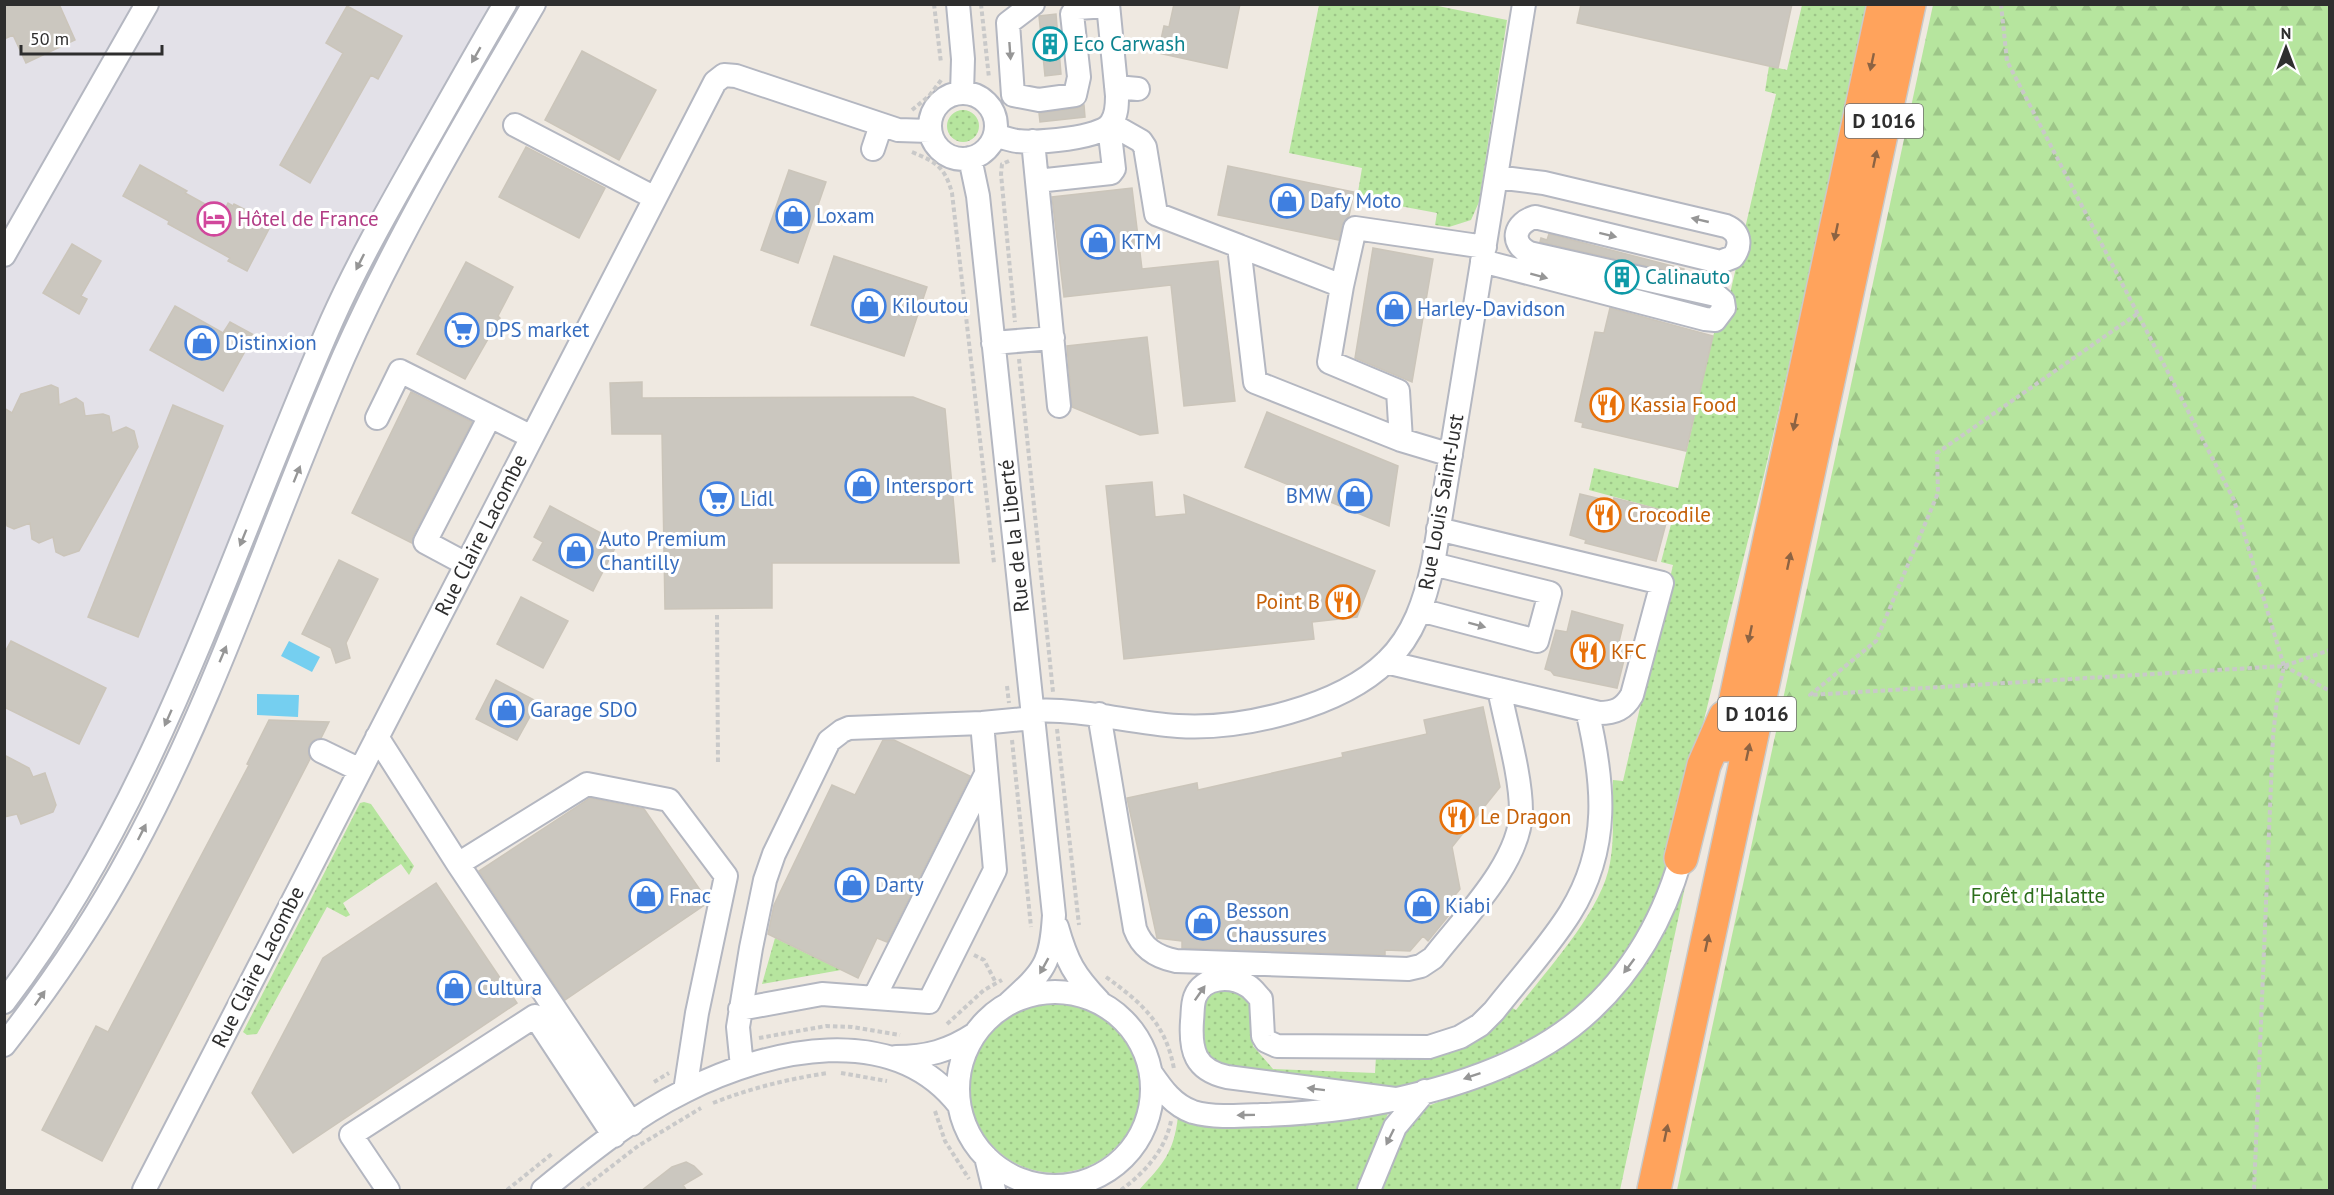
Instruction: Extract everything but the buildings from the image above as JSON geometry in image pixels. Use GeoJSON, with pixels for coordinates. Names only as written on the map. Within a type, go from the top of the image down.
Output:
{"type":"FeatureCollection","features":[{"type":"Feature","properties":{"kind":"highway","name":"D 1016"},"geometry":{"type":"LineString","coordinates":[[1631,1191],[1884,4]]}},
{"type":"Feature","properties":{"kind":"highway","name":"D 1016"},"geometry":{"type":"LineString","coordinates":[[1654,1191],[1909,4]]}},
{"type":"Feature","properties":{"kind":"highway"},"geometry":{"type":"LineString","coordinates":[[1681,858],[1704,765],[1739,685]]}},
{"type":"Feature","properties":{"kind":"street"},"geometry":{"type":"LineString","coordinates":[[4,255],[147,4]]}},
{"type":"Feature","properties":{"kind":"street"},"geometry":{"type":"LineString","coordinates":[[4,1002],[69,909],[123,815],[177,697],[333,318],[383,218],[505,4]]}},
{"type":"Feature","properties":{"kind":"street"},"geometry":{"type":"LineString","coordinates":[[4,1045],[40,999],[130,855],[208,689],[339,370],[374,291],[534,4]]}},
{"type":"Feature","properties":{"kind":"street"},"geometry":{"type":"LineString","coordinates":[[958,4],[963,59],[962,93]]}},
{"type":"Feature","properties":{"kind":"street"},"geometry":{"type":"LineString","coordinates":[[1033,4],[1008,23],[1013,95],[1039,100],[1075,95],[1079,77],[1072,14],[1077,8],[1108,5],[1127,88],[1110,125],[1114,169],[1112,173],[1037,181]]}},
{"type":"Feature","properties":{"kind":"street","name":"Rue Louis Saint-Just"},"geometry":{"type":"LineString","coordinates":[[742,1068],[738,1027],[740,1009],[770,865],[830,741],[842,730],[982,723],[1011,720],[1041,713],[1099,714],[1145,722],[1191,726],[1230,724],[1263,718],[1305,706],[1362,680],[1386,662],[1408,635],[1420,610],[1433,564],[1524,4]]}},
{"type":"Feature","properties":{"kind":"street","name":"Rue Claire Lacombe"},"geometry":{"type":"LineString","coordinates":[[134,1189],[327,815],[360,770],[712,87],[724,75],[736,76],[889,128],[930,131]]}},
{"type":"Feature","properties":{"kind":"street"},"geometry":{"type":"LineString","coordinates":[[1059,406],[1037,181],[1013,139],[995,119],[989,106],[977,96],[962,93],[947,97],[939,103],[931,116],[930,131],[933,141],[942,152],[956,159],[970,159],[1013,139],[1096,134],[1110,125]]}},
{"type":"Feature","properties":{"kind":"street"},"geometry":{"type":"LineString","coordinates":[[515,125],[655,198]]}},
{"type":"Feature","properties":{"kind":"street"},"geometry":{"type":"LineString","coordinates":[[1110,125],[1141,141],[1145,147],[1156,214],[1342,286]]}},
{"type":"Feature","properties":{"kind":"street"},"geometry":{"type":"LineString","coordinates":[[873,149],[889,128]]}},
{"type":"Feature","properties":{"kind":"street","name":"Rue de la Liberté"},"geometry":{"type":"LineString","coordinates":[[970,159],[978,196],[993,343],[1041,713],[1054,915],[1051,948],[1046,964],[1033,982],[1008,1004]]}},
{"type":"Feature","properties":{"kind":"street"},"geometry":{"type":"LineString","coordinates":[[1496,177],[1544,183],[1726,226],[1738,235],[1739,244],[1733,257],[1720,262],[1535,217],[1525,220]]}},
{"type":"Feature","properties":{"kind":"street"},"geometry":{"type":"LineString","coordinates":[[1401,440],[1398,391],[1329,362],[1355,228],[1484,254],[1705,319],[1715,320],[1724,308],[1723,301],[1716,295],[1529,253],[1519,244],[1516,236],[1519,226],[1529,211],[1528,191],[1521,181]]}},
{"type":"Feature","properties":{"kind":"street"},"geometry":{"type":"LineString","coordinates":[[1239,246],[1255,382],[1401,440],[1451,455]]}},
{"type":"Feature","properties":{"kind":"street"},"geometry":{"type":"LineString","coordinates":[[993,343],[1053,338]]}},
{"type":"Feature","properties":{"kind":"street"},"geometry":{"type":"LineString","coordinates":[[377,418],[400,370],[532,437]]}},
{"type":"Feature","properties":{"kind":"street"},"geometry":{"type":"LineString","coordinates":[[466,564],[425,542],[490,416]]}},
{"type":"Feature","properties":{"kind":"street"},"geometry":{"type":"LineString","coordinates":[[1386,662],[1587,710],[1613,712],[1619,710],[1628,701],[1636,685],[1662,583],[1438,530]]}},
{"type":"Feature","properties":{"kind":"street"},"geometry":{"type":"LineString","coordinates":[[1420,610],[1537,641],[1550,593],[1433,564]]}},
{"type":"Feature","properties":{"kind":"street"},"geometry":{"type":"LineString","coordinates":[[1099,714],[1135,929],[1137,937],[1148,950],[1157,956],[1176,960],[1408,969],[1421,966],[1433,958],[1499,873],[1515,843],[1520,821],[1520,802],[1499,689]]}},
{"type":"Feature","properties":{"kind":"street"},"geometry":{"type":"LineString","coordinates":[[1395,1099],[1227,1077],[1204,1068],[1195,1056],[1191,1039],[1193,1006],[1198,992],[1203,986],[1217,979],[1233,980],[1247,986],[1261,999],[1263,1036],[1266,1041],[1276,1046],[1429,1047],[1449,1042],[1480,1025],[1494,1011],[1568,916],[1591,870],[1598,838],[1601,800],[1596,748],[1587,710]]}},
{"type":"Feature","properties":{"kind":"street"},"geometry":{"type":"LineString","coordinates":[[740,1009],[822,994],[929,1002],[995,870],[982,723]]}},
{"type":"Feature","properties":{"kind":"street"},"geometry":{"type":"LineString","coordinates":[[377,737],[623,1130]]}},
{"type":"Feature","properties":{"kind":"street"},"geometry":{"type":"LineString","coordinates":[[321,751],[360,770]]}},
{"type":"Feature","properties":{"kind":"street"},"geometry":{"type":"LineString","coordinates":[[874,998],[986,774]]}},
{"type":"Feature","properties":{"kind":"street"},"geometry":{"type":"LineString","coordinates":[[458,864],[587,784],[669,800],[726,876],[697,1013],[685,1091]]}},
{"type":"Feature","properties":{"kind":"street"},"geometry":{"type":"LineString","coordinates":[[1151,1072],[1152,1095],[1148,1118],[1139,1138],[1130,1150],[1114,1166],[1095,1178],[1053,1189],[1022,1181],[1002,1171],[986,1158],[968,1133],[959,1105],[960,1068],[964,1053],[975,1034],[996,1012],[1008,1004],[1029,996],[1052,992],[1074,994],[1102,1005],[1119,1017],[1134,1033],[1151,1072],[1168,1096],[1194,1112],[1249,1115],[1328,1110],[1395,1099],[1483,1072],[1520,1057],[1554,1038],[1586,1014],[1610,991],[1649,938],[1668,900],[1681,858]]}},
{"type":"Feature","properties":{"kind":"street","name":"Rue de la Liberté"},"geometry":{"type":"LineString","coordinates":[[1054,915],[1069,964],[1102,1005]]}},
{"type":"Feature","properties":{"kind":"street"},"geometry":{"type":"LineString","coordinates":[[387,1191],[351,1136],[535,1016],[623,1130]]}},
{"type":"Feature","properties":{"kind":"street"},"geometry":{"type":"LineString","coordinates":[[543,1191],[623,1130],[685,1091],[742,1068],[768,1059],[821,1050],[848,1050],[896,1059],[909,1058],[954,1047],[975,1034]]}},
{"type":"Feature","properties":{"kind":"street"},"geometry":{"type":"LineString","coordinates":[[896,1059],[937,1082],[959,1105]]}},
{"type":"Feature","properties":{"kind":"street"},"geometry":{"type":"LineString","coordinates":[[1369,1191],[1395,1127],[1425,1091]]}},
{"type":"Feature","properties":{"kind":"street"},"geometry":{"type":"LineString","coordinates":[[986,1158],[994,1191]]}},
{"type":"Feature","properties":{"kind":"path"},"geometry":{"type":"LineString","coordinates":[[934,4],[942,79],[920,104],[889,128],[894,145],[932,160],[940,166],[952,193],[995,572]]}},
{"type":"Feature","properties":{"kind":"path"},"geometry":{"type":"LineString","coordinates":[[981,4],[990,86]]}},
{"type":"Feature","properties":{"kind":"path"},"geometry":{"type":"LineString","coordinates":[[2001,4],[2007,61],[2234,500],[2283,666],[2273,736],[2254,1191]]}},
{"type":"Feature","properties":{"kind":"path"},"geometry":{"type":"LineString","coordinates":[[1013,139],[1013,159],[1002,164],[1001,174],[1017,341],[1041,713],[1080,934]]}},
{"type":"Feature","properties":{"kind":"path"},"geometry":{"type":"LineString","coordinates":[[2137,314],[1937,453],[1938,493],[1876,641],[1810,695],[2283,666],[2330,650]]}},
{"type":"Feature","properties":{"kind":"path"},"geometry":{"type":"LineString","coordinates":[[717,615],[718,765]]}},
{"type":"Feature","properties":{"kind":"path"},"geometry":{"type":"LineString","coordinates":[[2283,666],[2330,691]]}},
{"type":"Feature","properties":{"kind":"path"},"geometry":{"type":"LineString","coordinates":[[1006,675],[1011,720]]}},
{"type":"Feature","properties":{"kind":"path"},"geometry":{"type":"LineString","coordinates":[[1103,974],[1131,995],[1160,1027],[1166,1039],[1174,1068],[1175,1102],[1169,1129],[1156,1156],[1121,1191]]}},
{"type":"Feature","properties":{"kind":"path"},"geometry":{"type":"LineString","coordinates":[[581,1191],[638,1146],[672,1124],[714,1102],[787,1079],[829,1073],[900,1083],[896,1059]]}},
{"type":"Feature","properties":{"kind":"path"},"geometry":{"type":"LineString","coordinates":[[933,1104],[945,1141],[970,1180]]}},
{"type":"Feature","properties":{"kind":"shaded area"},"geometry":{"type":"Polygon","coordinates":[[[5,5],[505,5],[401,186],[177,697],[5,1002],[5,5]]]}},
{"type":"Feature","properties":{"kind":"green space"},"geometry":{"type":"Polygon","coordinates":[[[1319,5],[1433,5],[1507,20],[1479,202],[1471,220],[1449,227],[1435,225],[1437,213],[1357,198],[1362,168],[1289,153],[1319,5]]]}},
{"type":"Feature","properties":{"kind":"green space"},"geometry":{"type":"Polygon","coordinates":[[[1802,5],[1871,5],[1764,475],[1665,879],[1632,948],[1589,999],[1560,1023],[1538,1036],[1483,1061],[1435,1078],[1388,1090],[1239,1074],[1204,1058],[1199,1014],[1206,994],[1227,986],[1255,1004],[1253,1046],[1273,1069],[1375,1073],[1376,1056],[1429,1055],[1509,1006],[1516,1010],[1571,940],[1596,901],[1605,881],[1612,853],[1613,780],[1623,781],[1673,565],[1661,562],[1674,513],[1589,490],[1594,468],[1678,488],[1713,336],[1729,298],[1776,94],[1765,91],[1769,66],[1787,70],[1802,5]]]}},
{"type":"Feature","properties":{"kind":"green space","name":"Forêt d'Halatte"},"geometry":{"type":"Polygon","coordinates":[[[1933,5],[2329,5],[2329,1190],[1677,1190],[1933,5]]]}},
{"type":"Feature","properties":{"kind":"green space"},"geometry":{"type":"Polygon","coordinates":[[[963,110],[974,115],[979,126],[974,137],[963,142],[952,137],[947,126],[952,115],[963,110]]]}},
{"type":"Feature","properties":{"kind":"green space"},"geometry":{"type":"Polygon","coordinates":[[[360,803],[371,804],[414,866],[409,875],[401,864],[343,903],[350,915],[346,917],[327,907],[257,1034],[247,1035],[243,1032],[360,803]]]}},
{"type":"Feature","properties":{"kind":"green space"},"geometry":{"type":"Polygon","coordinates":[[[1685,887],[1620,1190],[1382,1190],[1403,1135],[1423,1108],[1530,1066],[1587,1027],[1633,982],[1647,963],[1685,887]]]}},
{"type":"Feature","properties":{"kind":"green space"},"geometry":{"type":"Polygon","coordinates":[[[775,938],[841,970],[762,984],[775,938]]]}},
{"type":"Feature","properties":{"kind":"green space"},"geometry":{"type":"Polygon","coordinates":[[[1055,1003],[1087,1010],[1115,1028],[1133,1056],[1140,1088],[1133,1120],[1115,1148],[1087,1166],[1055,1173],[1023,1166],[995,1148],[977,1120],[970,1088],[977,1056],[995,1028],[1023,1010],[1055,1003]]]}},
{"type":"Feature","properties":{"kind":"green space"},"geometry":{"type":"Polygon","coordinates":[[[1389,1111],[1357,1190],[1139,1190],[1166,1157],[1174,1140],[1178,1116],[1281,1124],[1330,1122],[1389,1111]]]}},
{"type":"Feature","properties":{"kind":"water"},"geometry":{"type":"Polygon","coordinates":[[[289,641],[320,657],[312,672],[281,656],[289,641]]]}},
{"type":"Feature","properties":{"kind":"water"},"geometry":{"type":"Polygon","coordinates":[[[257,694],[299,695],[298,717],[257,715],[257,694]]]}},
{"type":"Feature","properties":{"kind":"place","name":"Eco Carwash"},"geometry":{"type":"Point","coordinates":[1050,44]}},
{"type":"Feature","properties":{"kind":"place","name":"Dafy Moto"},"geometry":{"type":"Point","coordinates":[1287,201]}},
{"type":"Feature","properties":{"kind":"place","name":"Loxam"},"geometry":{"type":"Point","coordinates":[793,216]}},
{"type":"Feature","properties":{"kind":"place","name":"Hôtel de France"},"geometry":{"type":"Point","coordinates":[214,219]}},
{"type":"Feature","properties":{"kind":"place","name":"KTM"},"geometry":{"type":"Point","coordinates":[1098,242]}},
{"type":"Feature","properties":{"kind":"place","name":"Calinauto"},"geometry":{"type":"Point","coordinates":[1622,277]}},
{"type":"Feature","properties":{"kind":"place","name":"Kiloutou"},"geometry":{"type":"Point","coordinates":[869,306]}},
{"type":"Feature","properties":{"kind":"place","name":"Harley-Davidson"},"geometry":{"type":"Point","coordinates":[1394,309]}},
{"type":"Feature","properties":{"kind":"place","name":"DPS market"},"geometry":{"type":"Point","coordinates":[462,330]}},
{"type":"Feature","properties":{"kind":"place","name":"Distinxion"},"geometry":{"type":"Point","coordinates":[202,343]}},
{"type":"Feature","properties":{"kind":"place","name":"Kassia Food"},"geometry":{"type":"Point","coordinates":[1607,405]}},
{"type":"Feature","properties":{"kind":"place","name":"Intersport"},"geometry":{"type":"Point","coordinates":[862,486]}},
{"type":"Feature","properties":{"kind":"place","name":"BMW"},"geometry":{"type":"Point","coordinates":[1355,496]}},
{"type":"Feature","properties":{"kind":"place","name":"Lidl"},"geometry":{"type":"Point","coordinates":[717,499]}},
{"type":"Feature","properties":{"kind":"place","name":"Crocodile"},"geometry":{"type":"Point","coordinates":[1604,515]}},
{"type":"Feature","properties":{"kind":"place","name":"Auto Premium Chantilly"},"geometry":{"type":"Point","coordinates":[576,551]}},
{"type":"Feature","properties":{"kind":"place","name":"Point B"},"geometry":{"type":"Point","coordinates":[1343,602]}},
{"type":"Feature","properties":{"kind":"place","name":"KFC"},"geometry":{"type":"Point","coordinates":[1588,652]}},
{"type":"Feature","properties":{"kind":"place","name":"Garage SDO"},"geometry":{"type":"Point","coordinates":[507,710]}},
{"type":"Feature","properties":{"kind":"place","name":"Le Dragon"},"geometry":{"type":"Point","coordinates":[1457,817]}},
{"type":"Feature","properties":{"kind":"place","name":"Darty"},"geometry":{"type":"Point","coordinates":[852,885]}},
{"type":"Feature","properties":{"kind":"place","name":"Fnac"},"geometry":{"type":"Point","coordinates":[646,896]}},
{"type":"Feature","properties":{"kind":"place","name":"Kiabi"},"geometry":{"type":"Point","coordinates":[1422,906]}},
{"type":"Feature","properties":{"kind":"place","name":"Besson Chaussures"},"geometry":{"type":"Point","coordinates":[1203,923]}},
{"type":"Feature","properties":{"kind":"place","name":"Cultura"},"geometry":{"type":"Point","coordinates":[454,988]}}]}
